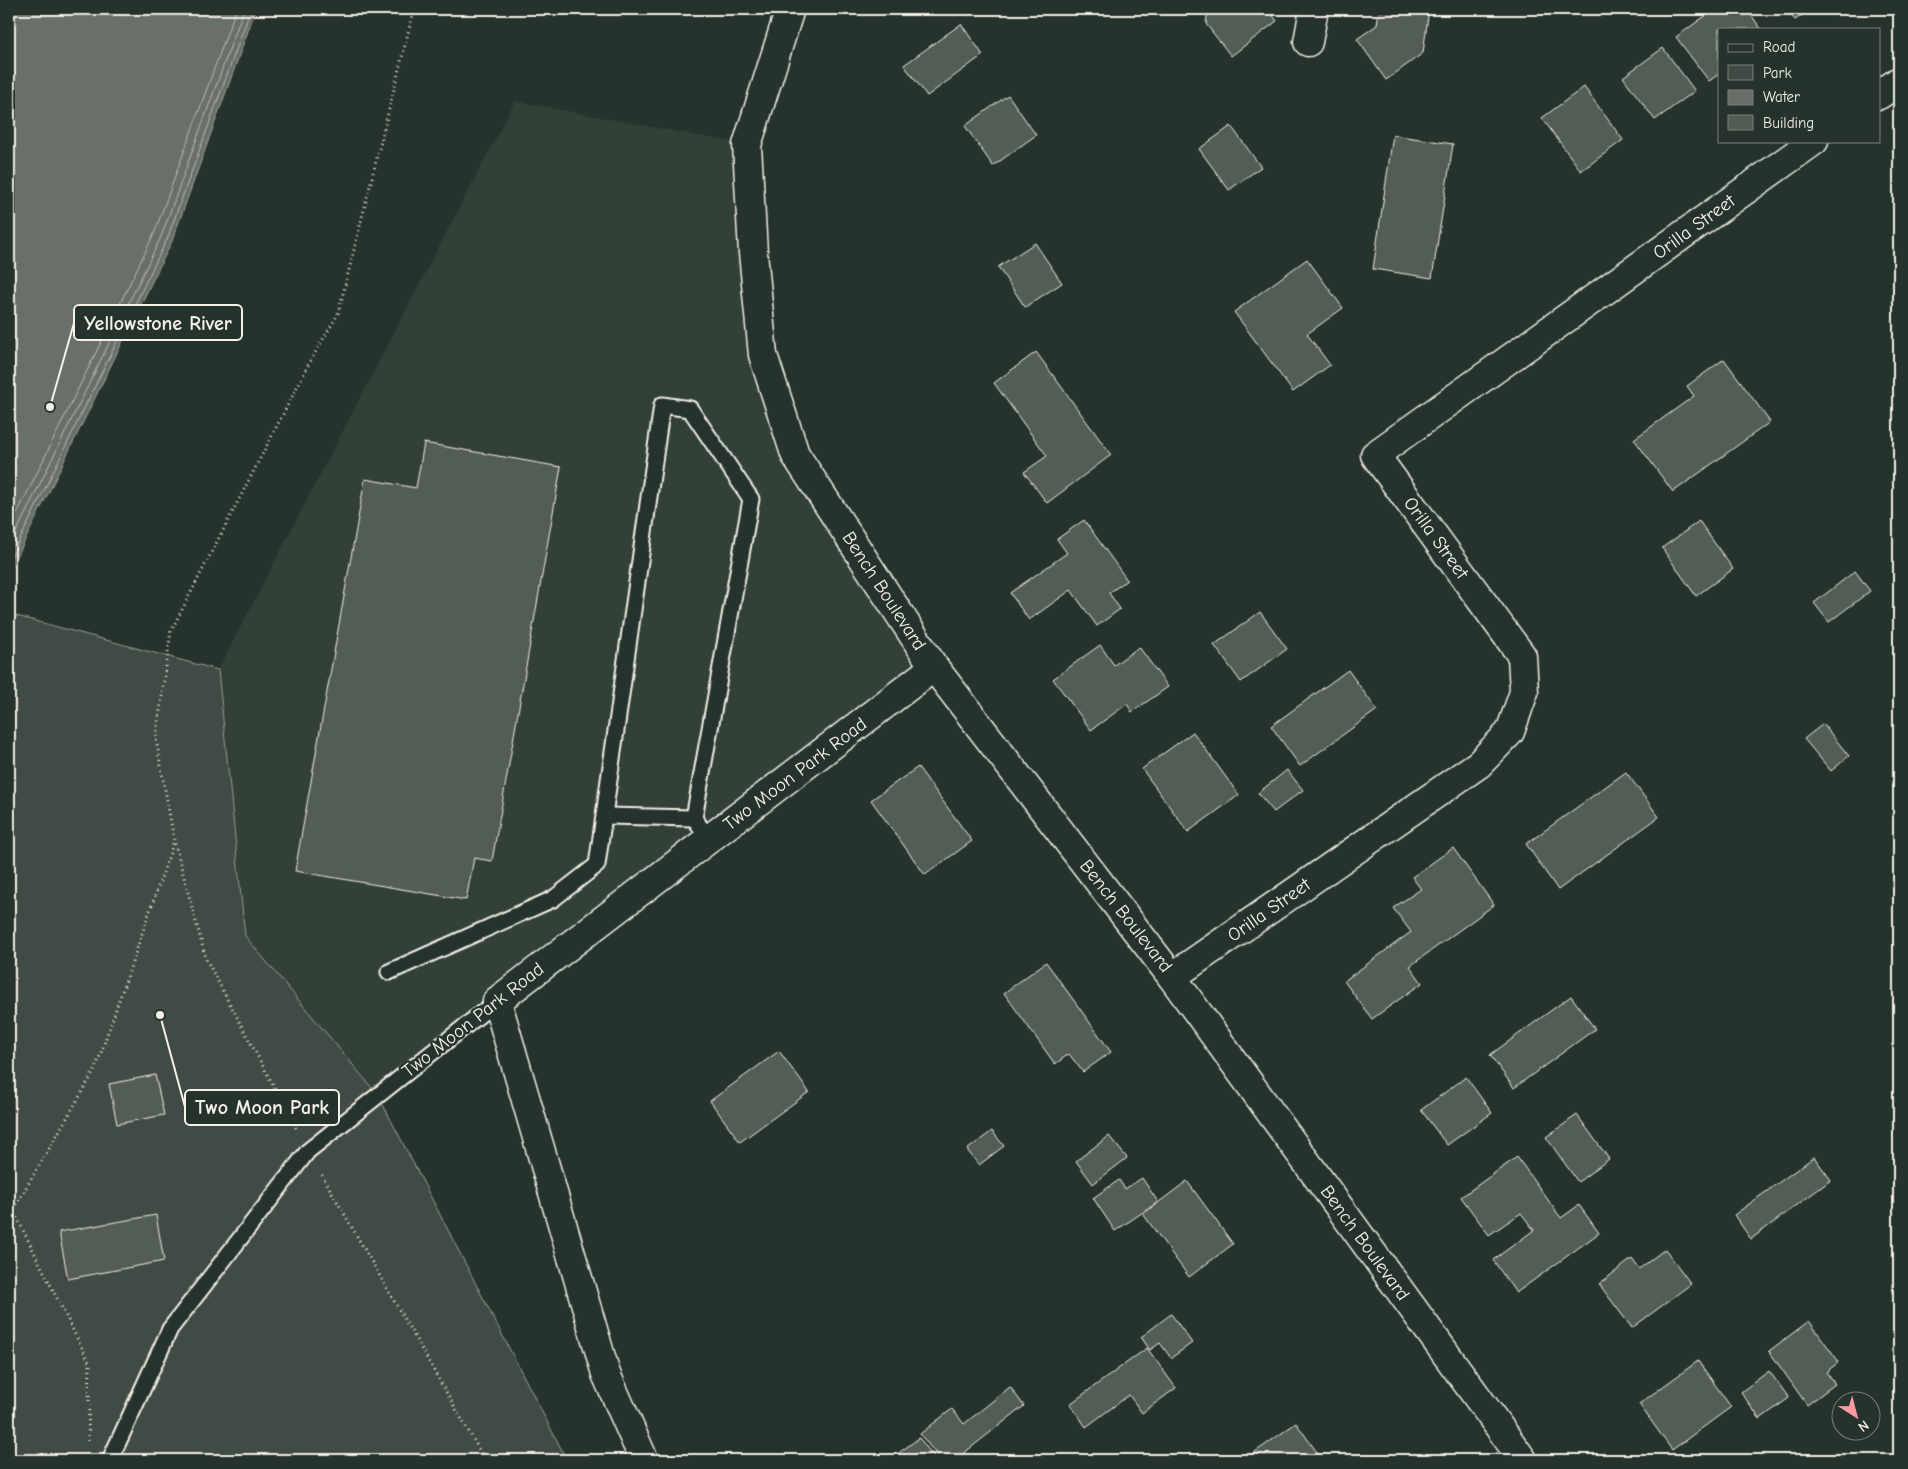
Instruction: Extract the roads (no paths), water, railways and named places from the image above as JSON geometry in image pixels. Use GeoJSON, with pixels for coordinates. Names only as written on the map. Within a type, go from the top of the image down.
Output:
{"type":"FeatureCollection","features":[{"type":"Feature","properties":{"kind":"street","name":"Bench Boulevard"},"geometry":{"type":"LineString","coordinates":[[790,9],[747,145],[753,253],[763,355],[795,454],[934,667],[1172,977],[1523,1460]]}},
{"type":"Feature","properties":{"kind":"street"},"geometry":{"type":"LineString","coordinates":[[1308,42],[1314,9]]}},
{"type":"Feature","properties":{"kind":"street"},"geometry":{"type":"LineString","coordinates":[[1880,94],[1899,81]]}},
{"type":"Feature","properties":{"kind":"street","name":"Orilla Street"},"geometry":{"type":"LineString","coordinates":[[1172,977],[1479,764],[1510,732],[1524,692],[1522,656],[1375,455],[1813,142]]}},
{"type":"Feature","properties":{"kind":"street","name":"Two Moon Park Road"},"geometry":{"type":"LineString","coordinates":[[496,1001],[702,828],[934,667]]}},
{"type":"Feature","properties":{"kind":"street"},"geometry":{"type":"LineString","coordinates":[[496,1001],[606,1374],[644,1460]]}},
{"type":"Feature","properties":{"kind":"lane"},"geometry":{"type":"LineString","coordinates":[[389,972],[553,899],[597,865],[606,816],[662,405],[690,409],[751,499],[702,828],[606,816]]}},
{"type":"Feature","properties":{"kind":"lane","name":"Two Moon Park Road"},"geometry":{"type":"LineString","coordinates":[[110,1460],[170,1329],[308,1151],[496,1001]]}},
{"type":"Feature","properties":{"kind":"water"},"geometry":{"type":"Polygon","coordinates":[[[9,9],[256,9],[172,241],[9,573],[9,9]]]}},
{"type":"Feature","properties":{"kind":"place","name":"Yellowstone River"},"geometry":{"type":"Point","coordinates":[50,407]}},
{"type":"Feature","properties":{"kind":"place","name":"Two Moon Park"},"geometry":{"type":"Point","coordinates":[160,1015]}}]}
